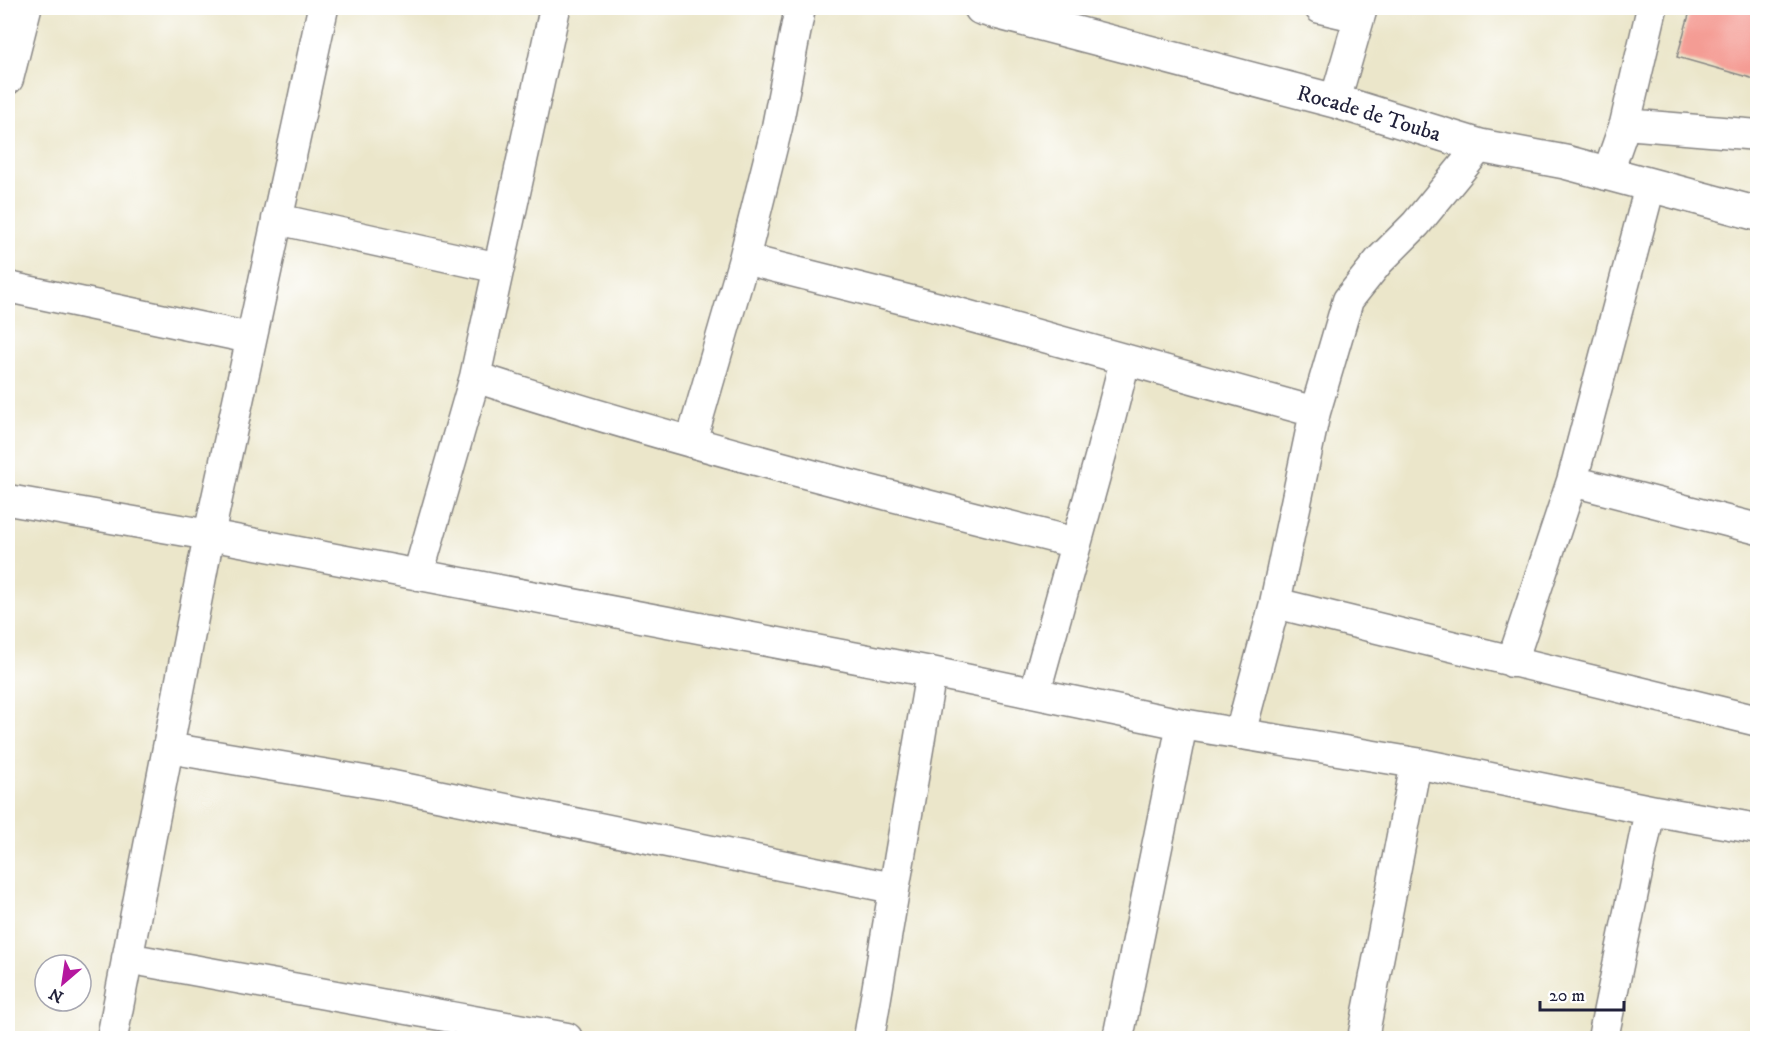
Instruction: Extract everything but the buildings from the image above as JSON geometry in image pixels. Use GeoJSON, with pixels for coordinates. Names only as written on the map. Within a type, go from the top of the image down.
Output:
{"type":"FeatureCollection","features":[{"type":"Feature","properties":{"kind":"main road","name":"Rocade de Touba"},"geometry":{"type":"LineString","coordinates":[[981,8],[1335,101],[1480,146],[1565,162],[1758,214]]}},
{"type":"Feature","properties":{"kind":"street"},"geometry":{"type":"LineString","coordinates":[[8,79],[26,8]]}},
{"type":"Feature","properties":{"kind":"street"},"geometry":{"type":"LineString","coordinates":[[112,1038],[209,535],[323,8]]}},
{"type":"Feature","properties":{"kind":"street"},"geometry":{"type":"LineString","coordinates":[[418,575],[475,377],[555,8]]}},
{"type":"Feature","properties":{"kind":"street"},"geometry":{"type":"LineString","coordinates":[[691,442],[744,259],[777,127],[800,8]]}},
{"type":"Feature","properties":{"kind":"street"},"geometry":{"type":"LineString","coordinates":[[1320,8],[1361,12],[1335,101]]}},
{"type":"Feature","properties":{"kind":"street"},"geometry":{"type":"LineString","coordinates":[[1607,175],[1624,124],[1652,8]]}},
{"type":"Feature","properties":{"kind":"street"},"geometry":{"type":"LineString","coordinates":[[1624,124],[1758,135]]}},
{"type":"Feature","properties":{"kind":"street"},"geometry":{"type":"LineString","coordinates":[[1240,734],[1275,603],[1316,412],[1348,300],[1379,261],[1416,224],[1480,146]]}},
{"type":"Feature","properties":{"kind":"street"},"geometry":{"type":"LineString","coordinates":[[1512,662],[1572,481],[1650,186]]}},
{"type":"Feature","properties":{"kind":"street"},"geometry":{"type":"LineString","coordinates":[[277,219],[499,268]]}},
{"type":"Feature","properties":{"kind":"street"},"geometry":{"type":"LineString","coordinates":[[744,259],[951,311],[1316,412]]}},
{"type":"Feature","properties":{"kind":"street"},"geometry":{"type":"LineString","coordinates":[[8,287],[250,338]]}},
{"type":"Feature","properties":{"kind":"street"},"geometry":{"type":"LineString","coordinates":[[1035,692],[1125,360]]}},
{"type":"Feature","properties":{"kind":"street"},"geometry":{"type":"LineString","coordinates":[[475,377],[691,442],[1076,543]]}},
{"type":"Feature","properties":{"kind":"street"},"geometry":{"type":"LineString","coordinates":[[1572,481],[1758,529]]}},
{"type":"Feature","properties":{"kind":"street"},"geometry":{"type":"LineString","coordinates":[[8,500],[209,535],[932,672],[1182,724],[1416,763],[1650,810],[1758,829]]}},
{"type":"Feature","properties":{"kind":"street"},"geometry":{"type":"LineString","coordinates":[[1275,603],[1758,721]]}},
{"type":"Feature","properties":{"kind":"street"},"geometry":{"type":"LineString","coordinates":[[869,1038],[892,888],[932,672]]}},
{"type":"Feature","properties":{"kind":"street"},"geometry":{"type":"LineString","coordinates":[[1119,1038],[1182,724]]}},
{"type":"Feature","properties":{"kind":"street"},"geometry":{"type":"LineString","coordinates":[[168,748],[388,785],[892,888]]}},
{"type":"Feature","properties":{"kind":"street"},"geometry":{"type":"LineString","coordinates":[[1363,1038],[1416,763]]}},
{"type":"Feature","properties":{"kind":"street"},"geometry":{"type":"LineString","coordinates":[[1603,1038],[1650,810]]}},
{"type":"Feature","properties":{"kind":"street"},"geometry":{"type":"LineString","coordinates":[[127,958],[567,1038]]}}]}
